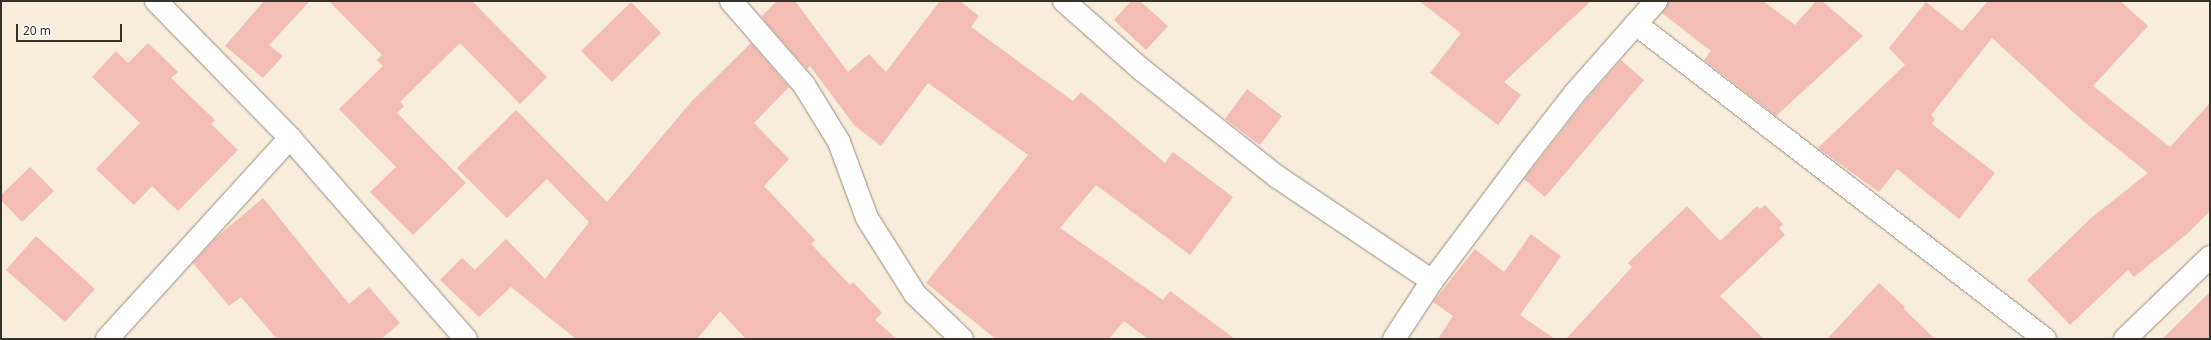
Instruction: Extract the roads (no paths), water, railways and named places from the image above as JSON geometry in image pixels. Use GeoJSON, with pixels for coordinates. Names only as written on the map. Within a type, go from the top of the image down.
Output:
{"type":"FeatureCollection","features":[{"type":"Feature","properties":{"kind":"street"},"geometry":{"type":"LineString","coordinates":[[156,1],[290,138],[466,339]]}},
{"type":"Feature","properties":{"kind":"street"},"geometry":{"type":"LineString","coordinates":[[731,1],[804,84],[839,142],[867,218],[915,294],[962,339]]}},
{"type":"Feature","properties":{"kind":"street"},"geometry":{"type":"LineString","coordinates":[[1064,1],[1142,70],[1276,176],[1432,281]]}},
{"type":"Feature","properties":{"kind":"street"},"geometry":{"type":"LineString","coordinates":[[1394,339],[1432,281],[1575,93],[1656,1]]}},
{"type":"Feature","properties":{"kind":"street"},"geometry":{"type":"LineString","coordinates":[[1636,24],[2045,339]]}},
{"type":"Feature","properties":{"kind":"street"},"geometry":{"type":"LineString","coordinates":[[107,339],[290,138]]}},
{"type":"Feature","properties":{"kind":"street"},"geometry":{"type":"LineString","coordinates":[[2125,339],[2210,257]]}}]}
